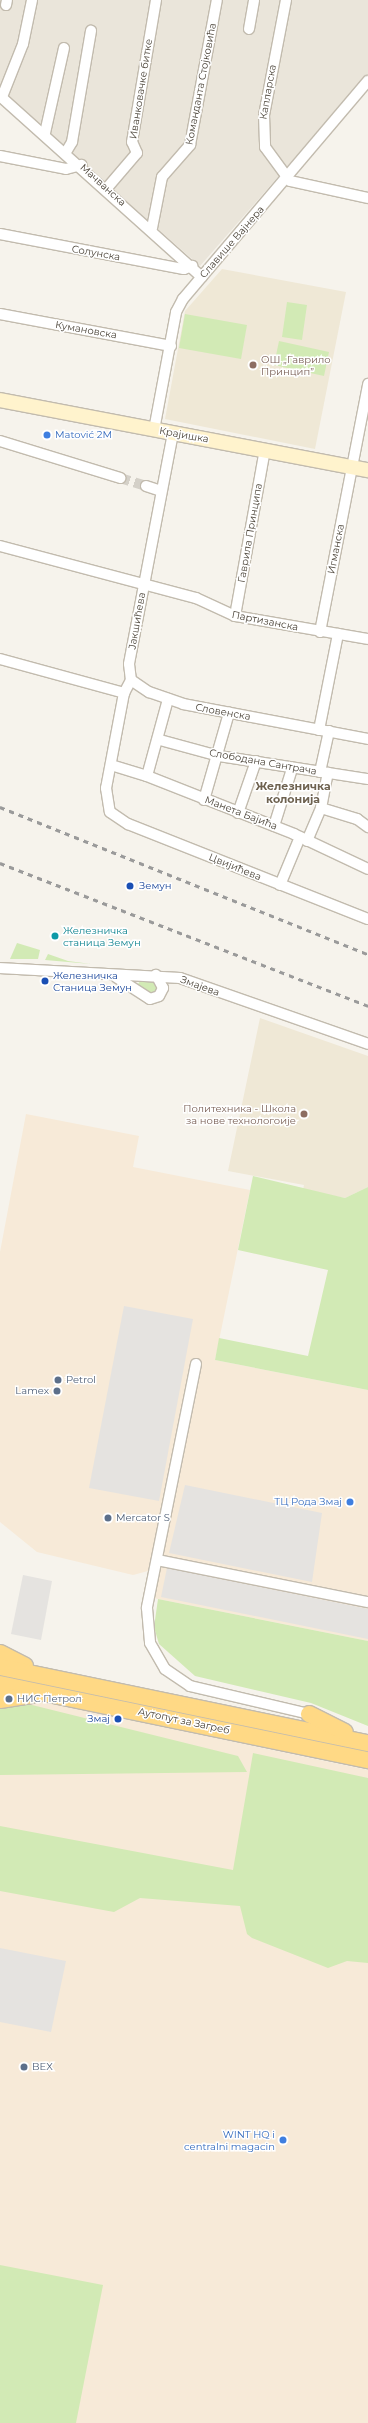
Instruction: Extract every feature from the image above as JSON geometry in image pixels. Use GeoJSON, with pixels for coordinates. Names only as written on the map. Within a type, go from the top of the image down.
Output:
{"type":"FeatureCollection","features":[{"type":"Feature","properties":{"kind":"highway"},"geometry":{"type":"LineString","coordinates":[[0,1653],[48,1676]]}},
{"type":"Feature","properties":{"kind":"highway","name":"Аутопут за Загреб"},"geometry":{"type":"LineString","coordinates":[[0,1667],[368,1743]]}},
{"type":"Feature","properties":{"kind":"highway","name":"Аутопут за Загреб"},"geometry":{"type":"LineString","coordinates":[[0,1684],[56,1694],[368,1760]]}},
{"type":"Feature","properties":{"kind":"highway"},"geometry":{"type":"LineString","coordinates":[[0,1700],[56,1694]]}},
{"type":"Feature","properties":{"kind":"highway"},"geometry":{"type":"LineString","coordinates":[[309,1714],[368,1743]]}},
{"type":"Feature","properties":{"kind":"main road","name":"Крајишка"},"geometry":{"type":"LineString","coordinates":[[0,400],[368,470]]}},
{"type":"Feature","properties":{"kind":"street"},"geometry":{"type":"LineString","coordinates":[[1,96],[23,44],[32,0]]}},
{"type":"Feature","properties":{"kind":"street","name":"Иванковачке битке"},"geometry":{"type":"LineString","coordinates":[[106,188],[137,153],[132,142],[156,0]]}},
{"type":"Feature","properties":{"kind":"street","name":"Команданта Стојковића"},"geometry":{"type":"LineString","coordinates":[[152,228],[162,177],[190,145],[217,0]]}},
{"type":"Feature","properties":{"kind":"street"},"geometry":{"type":"LineString","coordinates":[[249,29],[254,0]]}},
{"type":"Feature","properties":{"kind":"street","name":"Капларска"},"geometry":{"type":"LineString","coordinates":[[286,0],[262,132],[269,154],[286,178]]}},
{"type":"Feature","properties":{"kind":"street"},"geometry":{"type":"LineString","coordinates":[[66,152],[72,142],[91,31]]}},
{"type":"Feature","properties":{"kind":"street"},"geometry":{"type":"LineString","coordinates":[[45,133],[64,48]]}},
{"type":"Feature","properties":{"kind":"street","name":"Славише Вајнера"},"geometry":{"type":"LineString","coordinates":[[154,430],[178,306],[368,81]]}},
{"type":"Feature","properties":{"kind":"street","name":"Мачванска"},"geometry":{"type":"LineString","coordinates":[[1,96],[152,228],[202,277]]}},
{"type":"Feature","properties":{"kind":"street"},"geometry":{"type":"LineString","coordinates":[[0,156],[70,169],[81,165]]}},
{"type":"Feature","properties":{"kind":"street"},"geometry":{"type":"LineString","coordinates":[[286,178],[298,184],[368,198]]}},
{"type":"Feature","properties":{"kind":"street","name":"Солунска"},"geometry":{"type":"LineString","coordinates":[[0,234],[184,269],[192,266]]}},
{"type":"Feature","properties":{"kind":"street","name":"Кумановска"},"geometry":{"type":"LineString","coordinates":[[0,314],[171,346]]}},
{"type":"Feature","properties":{"kind":"street","name":"Игманска"},"geometry":{"type":"LineString","coordinates":[[320,632],[351,466],[367,399],[368,384]]}},
{"type":"Feature","properties":{"kind":"street","name":"Јакшићева"},"geometry":{"type":"LineString","coordinates":[[131,680],[129,664],[173,433]]}},
{"type":"Feature","properties":{"kind":"street"},"geometry":{"type":"LineString","coordinates":[[0,442],[120,478]]}},
{"type":"Feature","properties":{"kind":"street","name":"Гаврила Принципа"},"geometry":{"type":"LineString","coordinates":[[235,616],[265,450]]}},
{"type":"Feature","properties":{"kind":"street"},"geometry":{"type":"LineString","coordinates":[[146,486],[161,491]]}},
{"type":"Feature","properties":{"kind":"street","name":"Партизанска"},"geometry":{"type":"LineString","coordinates":[[0,546],[143,586],[196,598],[235,616],[320,632],[368,639]]}},
{"type":"Feature","properties":{"kind":"street"},"geometry":{"type":"LineString","coordinates":[[280,885],[321,808],[324,773],[324,730],[338,634]]}},
{"type":"Feature","properties":{"kind":"street"},"geometry":{"type":"LineString","coordinates":[[0,659],[124,693]]}},
{"type":"Feature","properties":{"kind":"street"},"geometry":{"type":"LineString","coordinates":[[111,765],[124,693],[131,680]]}},
{"type":"Feature","properties":{"kind":"street","name":"Словенска"},"geometry":{"type":"LineString","coordinates":[[131,680],[168,699],[229,713],[368,739]]}},
{"type":"Feature","properties":{"kind":"street"},"geometry":{"type":"LineString","coordinates":[[148,776],[160,740],[168,699]]}},
{"type":"Feature","properties":{"kind":"street"},"geometry":{"type":"LineString","coordinates":[[204,800],[219,756],[229,713]]}},
{"type":"Feature","properties":{"kind":"street","name":"Слободана Сантрача"},"geometry":{"type":"LineString","coordinates":[[160,740],[219,756],[256,761],[292,769],[368,779]]}},
{"type":"Feature","properties":{"kind":"street"},"geometry":{"type":"LineString","coordinates":[[238,813],[256,761]]}},
{"type":"Feature","properties":{"kind":"street","name":"Манета Бајића"},"geometry":{"type":"LineString","coordinates":[[111,765],[148,776],[204,800],[274,826],[368,869]]}},
{"type":"Feature","properties":{"kind":"street","name":"Цвијићева"},"geometry":{"type":"LineString","coordinates":[[111,765],[105,793],[107,807],[128,824],[368,919]]}},
{"type":"Feature","properties":{"kind":"street"},"geometry":{"type":"LineString","coordinates":[[274,826],[292,769]]}},
{"type":"Feature","properties":{"kind":"street"},"geometry":{"type":"LineString","coordinates":[[321,808],[357,820],[368,827]]}},
{"type":"Feature","properties":{"kind":"street"},"geometry":{"type":"LineString","coordinates":[[357,820],[368,819]]}},
{"type":"Feature","properties":{"kind":"street","name":"Змајева"},"geometry":{"type":"LineString","coordinates":[[0,968],[114,976],[156,976],[180,978],[368,1044]]}},
{"type":"Feature","properties":{"kind":"street"},"geometry":{"type":"LineString","coordinates":[[114,976],[134,988],[144,998],[154,999],[162,992],[163,984],[156,976]]}},
{"type":"Feature","properties":{"kind":"street"},"geometry":{"type":"LineString","coordinates":[[134,988],[135,982],[142,976]]}},
{"type":"Feature","properties":{"kind":"street"},"geometry":{"type":"LineString","coordinates":[[163,984],[180,978]]}},
{"type":"Feature","properties":{"kind":"street"},"geometry":{"type":"LineString","coordinates":[[196,1364],[157,1560],[151,1583],[147,1608],[149,1638],[158,1660],[172,1676],[200,1690],[309,1714]]}},
{"type":"Feature","properties":{"kind":"street"},"geometry":{"type":"LineString","coordinates":[[157,1560],[368,1602]]}},
{"type":"Feature","properties":{"kind":"shaded area"},"geometry":{"type":"Polygon","coordinates":[[[0,0],[368,0],[368,74],[200,266],[0,90],[0,0]]]}},
{"type":"Feature","properties":{"kind":"shaded area","name":"ОШ „Гаврило Принцип”"},"geometry":{"type":"Polygon","coordinates":[[[222,269],[346,292],[315,449],[165,419],[185,311],[222,269]]]}},
{"type":"Feature","properties":{"kind":"shaded area","name":"Политехника - Школа за нове технологоије"},"geometry":{"type":"Polygon","coordinates":[[[260,1018],[368,1056],[368,1187],[345,1198],[303,1190],[304,1185],[228,1171],[260,1018]]]}},
{"type":"Feature","properties":{"kind":"shaded area"},"geometry":{"type":"Polygon","coordinates":[[[26,1114],[139,1136],[133,1167],[250,1190],[215,1360],[368,1390],[368,1641],[143,1596],[148,1571],[133,1575],[37,1552],[0,1522],[0,1252],[26,1114]]]}},
{"type":"Feature","properties":{"kind":"shaded area"},"geometry":{"type":"Polygon","coordinates":[[[124,1306],[193,1319],[159,1501],[89,1488],[124,1306]]]}},
{"type":"Feature","properties":{"kind":"shaded area"},"geometry":{"type":"Polygon","coordinates":[[[185,1485],[322,1513],[312,1582],[169,1553],[185,1485]]]}},
{"type":"Feature","properties":{"kind":"shaded area"},"geometry":{"type":"Polygon","coordinates":[[[167,1568],[368,1609],[368,1639],[161,1597],[167,1568]]]}},
{"type":"Feature","properties":{"kind":"shaded area"},"geometry":{"type":"Polygon","coordinates":[[[23,1575],[52,1581],[41,1640],[11,1634],[23,1575]]]}},
{"type":"Feature","properties":{"kind":"shaded area"},"geometry":{"type":"Polygon","coordinates":[[[0,1693],[368,1770],[368,2423],[0,2423],[0,1693]]]}},
{"type":"Feature","properties":{"kind":"shaded area"},"geometry":{"type":"Polygon","coordinates":[[[0,1948],[66,1961],[51,2032],[0,2022],[0,1948]]]}},
{"type":"Feature","properties":{"kind":"green space"},"geometry":{"type":"Polygon","coordinates":[[[287,302],[307,305],[302,340],[282,337],[287,302]]]}},
{"type":"Feature","properties":{"kind":"green space"},"geometry":{"type":"Polygon","coordinates":[[[185,314],[247,325],[241,359],[179,348],[185,314]]]}},
{"type":"Feature","properties":{"kind":"green space"},"geometry":{"type":"Polygon","coordinates":[[[279,341],[329,352],[324,376],[274,365],[279,341]]]}},
{"type":"Feature","properties":{"kind":"green space"},"geometry":{"type":"Polygon","coordinates":[[[17,943],[40,950],[38,959],[10,959],[17,943]]]}},
{"type":"Feature","properties":{"kind":"green space"},"geometry":{"type":"Polygon","coordinates":[[[48,954],[68,961],[91,964],[45,960],[48,954]]]}},
{"type":"Feature","properties":{"kind":"green space"},"geometry":{"type":"Polygon","coordinates":[[[142,978],[155,979],[161,987],[152,997],[136,987],[142,978]]]}},
{"type":"Feature","properties":{"kind":"green space"},"geometry":{"type":"Polygon","coordinates":[[[253,1176],[345,1198],[368,1187],[368,1390],[215,1360],[219,1338],[308,1356],[328,1270],[238,1250],[253,1176]]]}},
{"type":"Feature","properties":{"kind":"green space"},"geometry":{"type":"Polygon","coordinates":[[[158,1599],[368,1641],[368,1726],[311,1703],[195,1676],[159,1644],[154,1627],[158,1599]]]}},
{"type":"Feature","properties":{"kind":"green space"},"geometry":{"type":"Polygon","coordinates":[[[24,1703],[238,1756],[247,1772],[0,1775],[0,1708],[24,1703]]]}},
{"type":"Feature","properties":{"kind":"green space"},"geometry":{"type":"Polygon","coordinates":[[[253,1753],[368,1778],[368,1963],[347,1961],[328,1968],[252,1938],[247,1934],[240,1906],[140,1898],[114,1912],[0,1891],[0,1826],[233,1870],[253,1753]]]}},
{"type":"Feature","properties":{"kind":"green space"},"geometry":{"type":"Polygon","coordinates":[[[0,2265],[103,2285],[76,2423],[0,2423],[0,2265]]]}},
{"type":"Feature","properties":{"kind":"tunnel"},"geometry":{"type":"LineString","coordinates":[[120,478],[146,486]]}},
{"type":"Feature","properties":{"kind":"railway"},"geometry":{"type":"LineString","coordinates":[[0,807],[368,954]]}},
{"type":"Feature","properties":{"kind":"railway"},"geometry":{"type":"LineString","coordinates":[[0,863],[368,1006]]}},
{"type":"Feature","properties":{"kind":"place","name":"ОШ „Гаврило Принцип”"},"geometry":{"type":"Point","coordinates":[253,365]}},
{"type":"Feature","properties":{"kind":"place","name":"Matović 2M"},"geometry":{"type":"Point","coordinates":[47,435]}},
{"type":"Feature","properties":{"kind":"place","name":"Земун"},"geometry":{"type":"Point","coordinates":[130,886]}},
{"type":"Feature","properties":{"kind":"place","name":"Железничка станица Земун"},"geometry":{"type":"Point","coordinates":[55,936]}},
{"type":"Feature","properties":{"kind":"place","name":"Железничка Станица Земун"},"geometry":{"type":"Point","coordinates":[45,981]}},
{"type":"Feature","properties":{"kind":"place","name":"Политехника - Школа за нове технологоије"},"geometry":{"type":"Point","coordinates":[304,1114]}},
{"type":"Feature","properties":{"kind":"place","name":"Petrol"},"geometry":{"type":"Point","coordinates":[58,1380]}},
{"type":"Feature","properties":{"kind":"place","name":"Lamex"},"geometry":{"type":"Point","coordinates":[57,1391]}},
{"type":"Feature","properties":{"kind":"place","name":"ТЦ Рода Змај"},"geometry":{"type":"Point","coordinates":[350,1502]}},
{"type":"Feature","properties":{"kind":"place","name":"Mercator S"},"geometry":{"type":"Point","coordinates":[108,1518]}},
{"type":"Feature","properties":{"kind":"place","name":"НИС Петрол"},"geometry":{"type":"Point","coordinates":[9,1699]}},
{"type":"Feature","properties":{"kind":"place","name":"Змај"},"geometry":{"type":"Point","coordinates":[118,1719]}},
{"type":"Feature","properties":{"kind":"place","name":"BEX"},"geometry":{"type":"Point","coordinates":[24,2067]}},
{"type":"Feature","properties":{"kind":"place","name":"WINT HQ i centralni magacin"},"geometry":{"type":"Point","coordinates":[283,2140]}},
{"type":"Feature","properties":{"kind":"district","name":"Железничка колонија"},"geometry":{"type":"Point","coordinates":[293,793]}}]}
